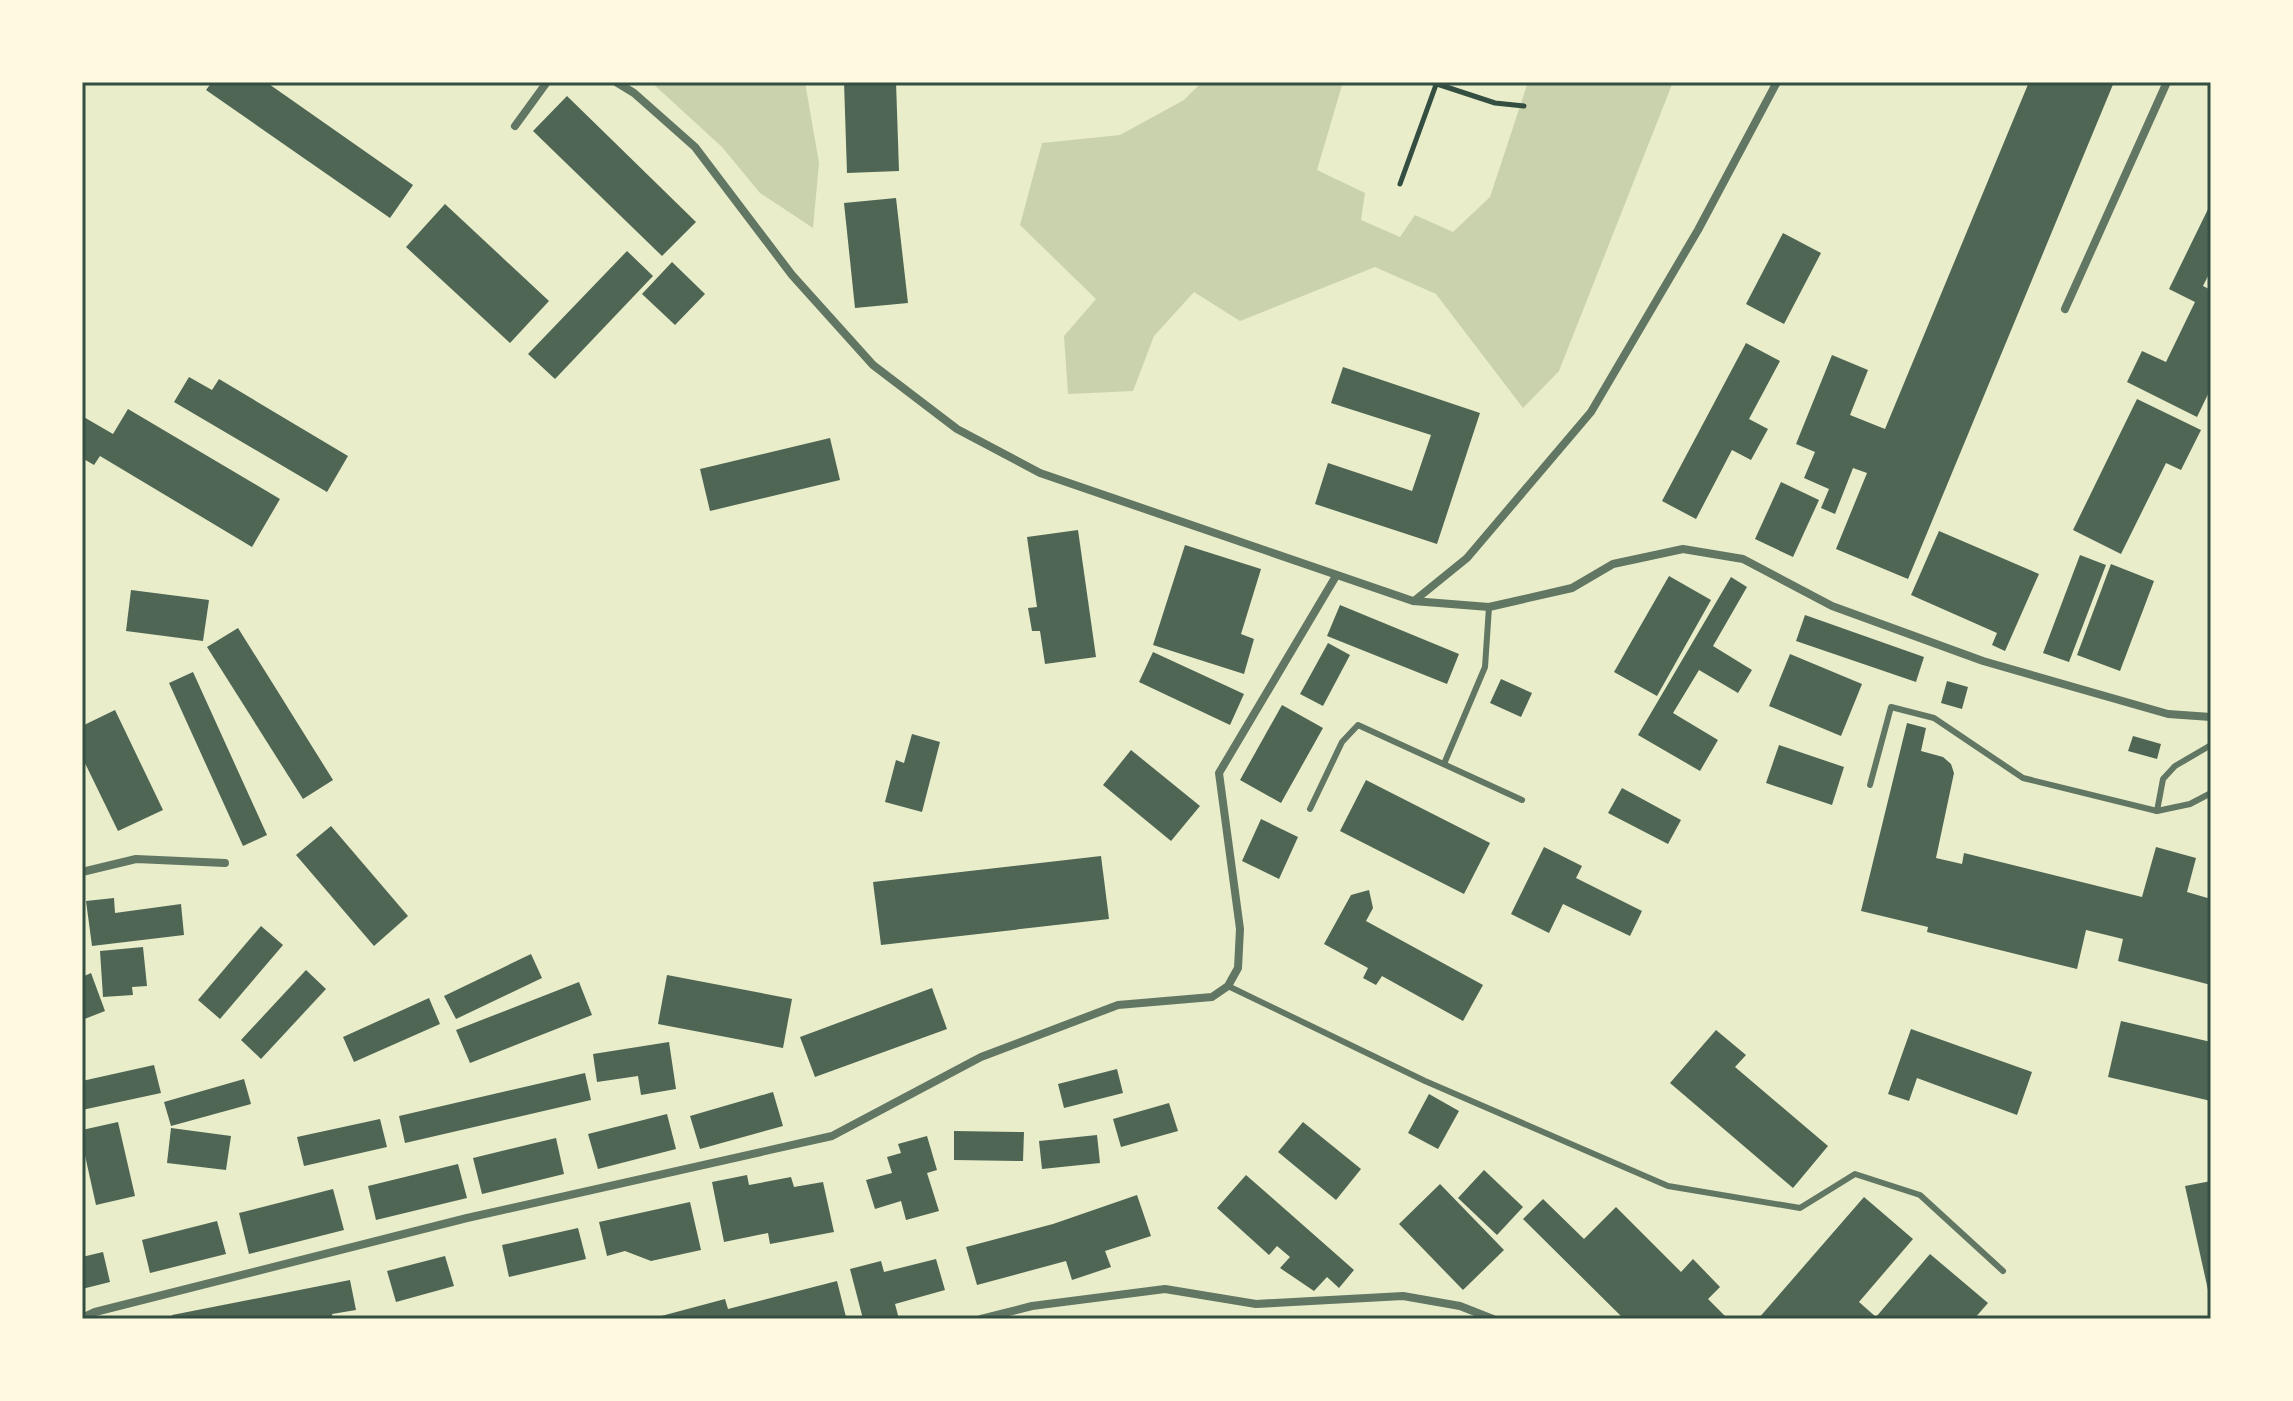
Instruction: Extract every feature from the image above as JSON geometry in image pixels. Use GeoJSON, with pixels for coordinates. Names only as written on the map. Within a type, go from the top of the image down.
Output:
{"type":"FeatureCollection","features":[{"type":"Feature","properties":{"kind":"street"},"geometry":{"type":"LineString","coordinates":[[515,126],[547,82]]}},
{"type":"Feature","properties":{"kind":"street"},"geometry":{"type":"LineString","coordinates":[[616,82],[634,93],[695,147],[792,275],[873,365],[957,429],[1040,473],[1413,601],[1489,607],[1572,588],[1613,564],[1683,549],[1743,559],[1832,606],[1983,661],[2168,714],[2211,717]]}},
{"type":"Feature","properties":{"kind":"street"},"geometry":{"type":"LineString","coordinates":[[1413,601],[1467,558],[1591,412],[1698,230],[1777,82]]}},
{"type":"Feature","properties":{"kind":"street"},"geometry":{"type":"LineString","coordinates":[[2065,309],[2167,82]]}},
{"type":"Feature","properties":{"kind":"street"},"geometry":{"type":"LineString","coordinates":[[82,1318],[95,1312],[467,1218],[832,1136],[981,1057],[1063,1025],[1118,1005],[1212,997],[1228,986],[1238,968],[1240,929],[1219,773],[1336,576]]}},
{"type":"Feature","properties":{"kind":"street"},"geometry":{"type":"LineString","coordinates":[[82,872],[136,859],[225,863]]}},
{"type":"Feature","properties":{"kind":"street"},"geometry":{"type":"LineString","coordinates":[[981,1319],[1032,1306],[1165,1289],[1256,1304],[1403,1296],[1460,1306],[1493,1319]]}},
{"type":"Feature","properties":{"kind":"lane"},"geometry":{"type":"LineString","coordinates":[[1444,764],[1485,667],[1489,607]]}},
{"type":"Feature","properties":{"kind":"lane"},"geometry":{"type":"LineString","coordinates":[[1870,785],[1891,707],[1934,718],[2023,778],[2157,811],[2190,804],[2211,793]]}},
{"type":"Feature","properties":{"kind":"lane"},"geometry":{"type":"LineString","coordinates":[[1310,809],[1342,742],[1358,725],[1522,800]]}},
{"type":"Feature","properties":{"kind":"lane"},"geometry":{"type":"LineString","coordinates":[[2157,811],[2163,779],[2175,766],[2211,745]]}},
{"type":"Feature","properties":{"kind":"lane"},"geometry":{"type":"LineString","coordinates":[[1228,986],[1425,1081],[1668,1186],[1800,1208],[1855,1174],[1920,1195],[2003,1271]]}},
{"type":"Feature","properties":{"kind":"path"},"geometry":{"type":"LineString","coordinates":[[1400,184],[1435,83],[1495,103],[1524,106]]}},
{"type":"Feature","properties":{"kind":"green space"},"geometry":{"type":"Polygon","coordinates":[[[651,82],[805,82],[819,163],[813,228],[760,193],[722,147],[651,82]]]}},
{"type":"Feature","properties":{"kind":"green space"},"geometry":{"type":"Polygon","coordinates":[[[1202,82],[1343,82],[1317,170],[1365,193],[1361,220],[1400,237],[1415,215],[1453,232],[1490,197],[1528,82],[1673,82],[1559,371],[1523,408],[1436,294],[1375,267],[1240,321],[1194,292],[1154,336],[1133,391],[1068,394],[1064,336],[1096,299],[1020,225],[1042,143],[1120,135],[1184,100],[1202,82]]]}},
{"type":"Feature","properties":{"kind":"building"},"geometry":{"type":"Polygon","coordinates":[[[212,82],[266,82],[413,185],[390,218],[206,90],[212,82]]]}},
{"type":"Feature","properties":{"kind":"building"},"geometry":{"type":"Polygon","coordinates":[[[844,82],[896,82],[899,171],[847,173],[844,82]]]}},
{"type":"Feature","properties":{"kind":"building"},"geometry":{"type":"Polygon","coordinates":[[[2029,82],[2114,82],[1908,579],[1836,549],[1867,473],[1853,468],[1835,514],[1821,508],[1829,489],[1804,478],[1815,452],[1796,444],[1832,355],[1868,370],[1850,415],[1885,429],[2029,82]]]}},
{"type":"Feature","properties":{"kind":"building"},"geometry":{"type":"Polygon","coordinates":[[[567,96],[696,222],[662,256],[533,131],[567,96]]]}},
{"type":"Feature","properties":{"kind":"building"},"geometry":{"type":"Polygon","coordinates":[[[896,198],[908,303],[855,308],[844,203],[896,198]]]}},
{"type":"Feature","properties":{"kind":"building"},"geometry":{"type":"Polygon","coordinates":[[[2211,203],[2211,270],[2203,286],[2211,290],[2211,388],[2197,417],[2127,382],[2142,351],[2166,362],[2195,302],[2169,289],[2211,203]]]}},
{"type":"Feature","properties":{"kind":"building"},"geometry":{"type":"Polygon","coordinates":[[[445,204],[549,301],[510,343],[406,247],[445,204]]]}},
{"type":"Feature","properties":{"kind":"building"},"geometry":{"type":"Polygon","coordinates":[[[1783,233],[1821,253],[1784,324],[1746,304],[1783,233]]]}},
{"type":"Feature","properties":{"kind":"building"},"geometry":{"type":"Polygon","coordinates":[[[627,251],[653,276],[555,379],[528,354],[627,251]]]}},
{"type":"Feature","properties":{"kind":"building"},"geometry":{"type":"Polygon","coordinates":[[[672,262],[705,294],[675,325],[642,294],[672,262]]]}},
{"type":"Feature","properties":{"kind":"building"},"geometry":{"type":"Polygon","coordinates":[[[1746,343],[1780,361],[1749,419],[1768,429],[1751,460],[1732,450],[1696,519],[1662,501],[1746,343]]]}},
{"type":"Feature","properties":{"kind":"building"},"geometry":{"type":"Polygon","coordinates":[[[1343,367],[1480,413],[1437,544],[1315,504],[1328,463],[1412,491],[1431,435],[1331,403],[1343,367]]]}},
{"type":"Feature","properties":{"kind":"building"},"geometry":{"type":"Polygon","coordinates":[[[189,377],[212,390],[219,379],[348,456],[327,492],[174,402],[189,377]]]}},
{"type":"Feature","properties":{"kind":"building"},"geometry":{"type":"Polygon","coordinates":[[[2137,399],[2201,430],[2181,470],[2166,463],[2121,554],[2073,530],[2137,399]]]}},
{"type":"Feature","properties":{"kind":"building"},"geometry":{"type":"Polygon","coordinates":[[[128,409],[280,499],[252,547],[100,456],[94,465],[82,458],[82,416],[113,434],[128,409]]]}},
{"type":"Feature","properties":{"kind":"building"},"geometry":{"type":"Polygon","coordinates":[[[830,438],[840,480],[710,511],[700,469],[830,438]]]}},
{"type":"Feature","properties":{"kind":"building"},"geometry":{"type":"Polygon","coordinates":[[[1781,482],[1819,500],[1793,557],[1755,539],[1781,482]]]}},
{"type":"Feature","properties":{"kind":"building"},"geometry":{"type":"Polygon","coordinates":[[[1078,530],[1096,657],[1045,664],[1040,631],[1032,631],[1028,608],[1037,607],[1027,537],[1078,530]]]}},
{"type":"Feature","properties":{"kind":"building"},"geometry":{"type":"Polygon","coordinates":[[[1939,531],[2039,574],[2005,651],[1992,645],[1997,633],[1911,595],[1939,531]]]}},
{"type":"Feature","properties":{"kind":"building"},"geometry":{"type":"Polygon","coordinates":[[[1185,545],[1261,569],[1241,634],[1254,639],[1244,674],[1153,645],[1185,545]]]}},
{"type":"Feature","properties":{"kind":"building"},"geometry":{"type":"Polygon","coordinates":[[[2080,555],[2106,565],[2069,662],[2043,653],[2080,555]]]}},
{"type":"Feature","properties":{"kind":"building"},"geometry":{"type":"Polygon","coordinates":[[[2111,564],[2154,581],[2120,671],[2077,655],[2111,564]]]}},
{"type":"Feature","properties":{"kind":"building"},"geometry":{"type":"Polygon","coordinates":[[[1669,576],[1711,600],[1657,696],[1614,672],[1669,576]]]}},
{"type":"Feature","properties":{"kind":"building"},"geometry":{"type":"Polygon","coordinates":[[[1731,577],[1747,587],[1713,646],[1752,670],[1738,693],[1699,670],[1673,713],[1718,740],[1700,771],[1638,735],[1731,577]]]}},
{"type":"Feature","properties":{"kind":"building"},"geometry":{"type":"Polygon","coordinates":[[[131,590],[209,600],[203,641],[126,631],[131,590]]]}},
{"type":"Feature","properties":{"kind":"building"},"geometry":{"type":"Polygon","coordinates":[[[1340,605],[1459,654],[1447,684],[1327,636],[1340,605]]]}},
{"type":"Feature","properties":{"kind":"building"},"geometry":{"type":"Polygon","coordinates":[[[1805,615],[1924,657],[1916,682],[1796,641],[1805,615]]]}},
{"type":"Feature","properties":{"kind":"building"},"geometry":{"type":"Polygon","coordinates":[[[238,628],[333,780],[303,799],[207,647],[238,628]]]}},
{"type":"Feature","properties":{"kind":"building"},"geometry":{"type":"Polygon","coordinates":[[[1328,643],[1350,655],[1323,706],[1300,694],[1328,643]]]}},
{"type":"Feature","properties":{"kind":"building"},"geometry":{"type":"Polygon","coordinates":[[[1153,652],[1244,694],[1230,725],[1139,682],[1153,652]]]}},
{"type":"Feature","properties":{"kind":"building"},"geometry":{"type":"Polygon","coordinates":[[[1790,654],[1862,684],[1841,736],[1769,706],[1790,654]]]}},
{"type":"Feature","properties":{"kind":"building"},"geometry":{"type":"Polygon","coordinates":[[[193,672],[267,835],[243,846],[169,683],[193,672]]]}},
{"type":"Feature","properties":{"kind":"building"},"geometry":{"type":"Polygon","coordinates":[[[1501,679],[1532,693],[1521,717],[1490,703],[1501,679]]]}},
{"type":"Feature","properties":{"kind":"building"},"geometry":{"type":"Polygon","coordinates":[[[1947,681],[1968,687],[1962,709],[1941,703],[1947,681]]]}},
{"type":"Feature","properties":{"kind":"building"},"geometry":{"type":"Polygon","coordinates":[[[1282,705],[1323,728],[1281,803],[1240,780],[1282,705]]]}},
{"type":"Feature","properties":{"kind":"building"},"geometry":{"type":"Polygon","coordinates":[[[115,710],[163,810],[118,831],[82,757],[82,726],[115,710]]]}},
{"type":"Feature","properties":{"kind":"building"},"geometry":{"type":"Polygon","coordinates":[[[1907,723],[1926,728],[1921,751],[1943,757],[1951,764],[1954,773],[1936,858],[1962,864],[1964,853],[2142,897],[2156,847],[2196,858],[2187,892],[2211,899],[2211,985],[2118,961],[2123,939],[2086,930],[2077,969],[1927,932],[1928,927],[1861,911],[1907,723]]]}},
{"type":"Feature","properties":{"kind":"building"},"geometry":{"type":"Polygon","coordinates":[[[912,734],[940,742],[922,812],[885,802],[896,760],[904,763],[912,734]]]}},
{"type":"Feature","properties":{"kind":"building"},"geometry":{"type":"Polygon","coordinates":[[[2133,736],[2161,744],[2157,759],[2128,751],[2133,736]]]}},
{"type":"Feature","properties":{"kind":"building"},"geometry":{"type":"Polygon","coordinates":[[[1779,745],[1844,767],[1832,805],[1766,783],[1779,745]]]}},
{"type":"Feature","properties":{"kind":"building"},"geometry":{"type":"Polygon","coordinates":[[[1131,750],[1200,806],[1171,841],[1103,785],[1131,750]]]}},
{"type":"Feature","properties":{"kind":"building"},"geometry":{"type":"Polygon","coordinates":[[[1366,780],[1490,843],[1464,894],[1340,831],[1366,780]]]}},
{"type":"Feature","properties":{"kind":"building"},"geometry":{"type":"Polygon","coordinates":[[[1622,788],[1681,820],[1668,844],[1608,813],[1622,788]]]}},
{"type":"Feature","properties":{"kind":"building"},"geometry":{"type":"Polygon","coordinates":[[[1261,819],[1298,837],[1279,879],[1242,861],[1261,819]]]}},
{"type":"Feature","properties":{"kind":"building"},"geometry":{"type":"Polygon","coordinates":[[[331,826],[408,916],[374,946],[296,855],[331,826]]]}},
{"type":"Feature","properties":{"kind":"building"},"geometry":{"type":"Polygon","coordinates":[[[1544,847],[1582,866],[1576,878],[1642,911],[1630,936],[1563,904],[1549,933],[1511,914],[1544,847]]]}},
{"type":"Feature","properties":{"kind":"building"},"geometry":{"type":"Polygon","coordinates":[[[1101,856],[1109,919],[881,945],[873,882],[1101,856]]]}},
{"type":"Feature","properties":{"kind":"building"},"geometry":{"type":"Polygon","coordinates":[[[1369,890],[1373,908],[1366,921],[1483,985],[1463,1021],[1382,976],[1376,985],[1363,978],[1368,968],[1324,944],[1351,895],[1369,890]]]}},
{"type":"Feature","properties":{"kind":"building"},"geometry":{"type":"Polygon","coordinates":[[[114,898],[115,913],[181,904],[184,935],[92,946],[86,901],[114,898]]]}},
{"type":"Feature","properties":{"kind":"building"},"geometry":{"type":"Polygon","coordinates":[[[261,926],[283,945],[220,1019],[198,1000],[261,926]]]}},
{"type":"Feature","properties":{"kind":"building"},"geometry":{"type":"Polygon","coordinates":[[[143,947],[147,986],[132,987],[133,995],[103,997],[100,951],[143,947]]]}},
{"type":"Feature","properties":{"kind":"building"},"geometry":{"type":"Polygon","coordinates":[[[531,954],[542,978],[456,1019],[444,996],[531,954]]]}},
{"type":"Feature","properties":{"kind":"building"},"geometry":{"type":"Polygon","coordinates":[[[306,970],[326,989],[261,1059],[241,1040],[306,970]]]}},
{"type":"Feature","properties":{"kind":"building"},"geometry":{"type":"Polygon","coordinates":[[[91,973],[105,1011],[82,1020],[82,977],[91,973]]]}},
{"type":"Feature","properties":{"kind":"building"},"geometry":{"type":"Polygon","coordinates":[[[667,975],[792,999],[783,1048],[658,1024],[667,975]]]}},
{"type":"Feature","properties":{"kind":"building"},"geometry":{"type":"Polygon","coordinates":[[[579,982],[592,1015],[470,1063],[456,1030],[579,982]]]}},
{"type":"Feature","properties":{"kind":"building"},"geometry":{"type":"Polygon","coordinates":[[[932,988],[947,1029],[815,1077],[800,1037],[932,988]]]}},
{"type":"Feature","properties":{"kind":"building"},"geometry":{"type":"Polygon","coordinates":[[[429,998],[440,1024],[354,1062],[343,1037],[429,998]]]}},
{"type":"Feature","properties":{"kind":"building"},"geometry":{"type":"Polygon","coordinates":[[[2121,1021],[2211,1042],[2211,1101],[2108,1077],[2121,1021]]]}},
{"type":"Feature","properties":{"kind":"building"},"geometry":{"type":"Polygon","coordinates":[[[1911,1029],[2032,1072],[2017,1115],[1917,1078],[1909,1101],[1888,1094],[1911,1029]]]}},
{"type":"Feature","properties":{"kind":"building"},"geometry":{"type":"Polygon","coordinates":[[[1716,1030],[1746,1055],[1735,1067],[1828,1146],[1793,1188],[1670,1083],[1716,1030]]]}},
{"type":"Feature","properties":{"kind":"building"},"geometry":{"type":"Polygon","coordinates":[[[669,1042],[676,1089],[641,1095],[638,1076],[597,1082],[593,1054],[669,1042]]]}},
{"type":"Feature","properties":{"kind":"building"},"geometry":{"type":"Polygon","coordinates":[[[154,1065],[161,1093],[82,1110],[82,1081],[154,1065]]]}},
{"type":"Feature","properties":{"kind":"building"},"geometry":{"type":"Polygon","coordinates":[[[1117,1069],[1123,1093],[1064,1108],[1058,1084],[1117,1069]]]}},
{"type":"Feature","properties":{"kind":"building"},"geometry":{"type":"Polygon","coordinates":[[[585,1073],[591,1100],[405,1143],[399,1116],[585,1073]]]}},
{"type":"Feature","properties":{"kind":"building"},"geometry":{"type":"Polygon","coordinates":[[[244,1079],[251,1104],[171,1126],[164,1102],[244,1079]]]}},
{"type":"Feature","properties":{"kind":"building"},"geometry":{"type":"Polygon","coordinates":[[[773,1092],[783,1126],[700,1149],[690,1116],[773,1092]]]}},
{"type":"Feature","properties":{"kind":"building"},"geometry":{"type":"Polygon","coordinates":[[[1429,1094],[1459,1111],[1438,1149],[1408,1133],[1429,1094]]]}},
{"type":"Feature","properties":{"kind":"building"},"geometry":{"type":"Polygon","coordinates":[[[1169,1103],[1178,1131],[1121,1147],[1113,1119],[1169,1103]]]}},
{"type":"Feature","properties":{"kind":"building"},"geometry":{"type":"Polygon","coordinates":[[[667,1114],[676,1149],[598,1169],[588,1134],[667,1114]]]}},
{"type":"Feature","properties":{"kind":"building"},"geometry":{"type":"Polygon","coordinates":[[[380,1119],[387,1147],[304,1166],[297,1137],[380,1119]]]}},
{"type":"Feature","properties":{"kind":"building"},"geometry":{"type":"Polygon","coordinates":[[[118,1122],[135,1196],[96,1205],[82,1130],[118,1122]]]}},
{"type":"Feature","properties":{"kind":"building"},"geometry":{"type":"Polygon","coordinates":[[[1303,1122],[1361,1169],[1336,1200],[1278,1152],[1303,1122]]]}},
{"type":"Feature","properties":{"kind":"building"},"geometry":{"type":"Polygon","coordinates":[[[171,1128],[231,1136],[226,1170],[167,1163],[171,1128]]]}},
{"type":"Feature","properties":{"kind":"building"},"geometry":{"type":"Polygon","coordinates":[[[954,1131],[1024,1132],[1023,1161],[954,1160],[954,1131]]]}},
{"type":"Feature","properties":{"kind":"building"},"geometry":{"type":"Polygon","coordinates":[[[1097,1135],[1100,1163],[1042,1169],[1039,1141],[1097,1135]]]}},
{"type":"Feature","properties":{"kind":"building"},"geometry":{"type":"Polygon","coordinates":[[[927,1136],[937,1170],[927,1173],[939,1211],[906,1220],[901,1201],[875,1209],[866,1180],[892,1173],[887,1157],[901,1153],[898,1144],[927,1136]]]}},
{"type":"Feature","properties":{"kind":"building"},"geometry":{"type":"Polygon","coordinates":[[[556,1138],[564,1174],[482,1194],[473,1158],[556,1138]]]}},
{"type":"Feature","properties":{"kind":"building"},"geometry":{"type":"Polygon","coordinates":[[[458,1164],[467,1198],[376,1220],[368,1186],[458,1164]]]}},
{"type":"Feature","properties":{"kind":"building"},"geometry":{"type":"Polygon","coordinates":[[[1484,1170],[1523,1207],[1497,1235],[1458,1198],[1484,1170]]]}},
{"type":"Feature","properties":{"kind":"building"},"geometry":{"type":"Polygon","coordinates":[[[747,1175],[749,1185],[791,1177],[794,1187],[823,1182],[834,1232],[770,1244],[768,1233],[724,1242],[712,1182],[747,1175]]]}},
{"type":"Feature","properties":{"kind":"building"},"geometry":{"type":"Polygon","coordinates":[[[1246,1175],[1354,1270],[1339,1288],[1327,1277],[1314,1291],[1280,1268],[1290,1257],[1277,1246],[1269,1255],[1217,1208],[1246,1175]]]}},
{"type":"Feature","properties":{"kind":"building"},"geometry":{"type":"Polygon","coordinates":[[[2211,1181],[2211,1299],[2210,1299],[2185,1186],[2211,1181]]]}},
{"type":"Feature","properties":{"kind":"building"},"geometry":{"type":"Polygon","coordinates":[[[1440,1184],[1504,1250],[1463,1290],[1399,1224],[1440,1184]]]}},
{"type":"Feature","properties":{"kind":"building"},"geometry":{"type":"Polygon","coordinates":[[[333,1189],[344,1230],[249,1254],[239,1213],[333,1189]]]}},
{"type":"Feature","properties":{"kind":"building"},"geometry":{"type":"Polygon","coordinates":[[[1137,1195],[1151,1236],[1105,1251],[1111,1267],[1072,1280],[1066,1261],[977,1285],[966,1247],[1053,1224],[1137,1195]]]}},
{"type":"Feature","properties":{"kind":"building"},"geometry":{"type":"Polygon","coordinates":[[[1864,1197],[1913,1239],[1859,1302],[1876,1317],[1930,1254],[1988,1303],[1974,1319],[1758,1319],[1864,1197]]]}},
{"type":"Feature","properties":{"kind":"building"},"geometry":{"type":"Polygon","coordinates":[[[1543,1199],[1584,1239],[1616,1207],[1681,1272],[1693,1259],[1720,1287],[1708,1299],[1728,1319],[1624,1319],[1523,1219],[1543,1199]]]}},
{"type":"Feature","properties":{"kind":"building"},"geometry":{"type":"Polygon","coordinates":[[[690,1202],[701,1250],[651,1261],[625,1251],[607,1256],[599,1222],[690,1202]]]}},
{"type":"Feature","properties":{"kind":"building"},"geometry":{"type":"Polygon","coordinates":[[[217,1221],[226,1254],[150,1273],[142,1240],[217,1221]]]}},
{"type":"Feature","properties":{"kind":"building"},"geometry":{"type":"Polygon","coordinates":[[[578,1228],[586,1259],[509,1277],[502,1245],[578,1228]]]}},
{"type":"Feature","properties":{"kind":"building"},"geometry":{"type":"Polygon","coordinates":[[[103,1252],[110,1282],[82,1289],[82,1257],[103,1252]]]}},
{"type":"Feature","properties":{"kind":"building"},"geometry":{"type":"Polygon","coordinates":[[[445,1256],[454,1286],[396,1302],[387,1271],[445,1256]]]}},
{"type":"Feature","properties":{"kind":"building"},"geometry":{"type":"Polygon","coordinates":[[[936,1259],[945,1290],[895,1304],[899,1319],[863,1319],[850,1269],[881,1261],[884,1272],[936,1259]]]}},
{"type":"Feature","properties":{"kind":"building"},"geometry":{"type":"Polygon","coordinates":[[[350,1280],[356,1310],[332,1314],[333,1319],[173,1319],[172,1315],[350,1280]]]}},
{"type":"Feature","properties":{"kind":"building"},"geometry":{"type":"Polygon","coordinates":[[[837,1281],[846,1317],[839,1319],[650,1319],[725,1299],[728,1309],[837,1281]]]}}]}
